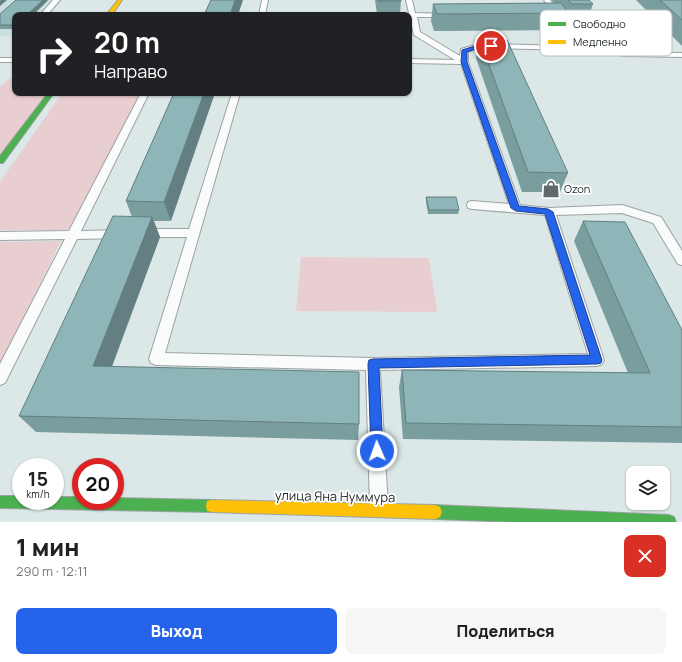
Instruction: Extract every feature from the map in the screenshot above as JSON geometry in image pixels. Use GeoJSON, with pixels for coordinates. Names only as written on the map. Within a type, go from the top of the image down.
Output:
{"type":"FeatureCollection","features":[{"type":"Feature","properties":{"kind":"street"},"geometry":{"type":"LineString","coordinates":[[111,12],[120,0]]}},
{"type":"Feature","properties":{"kind":"street"},"geometry":{"type":"LineString","coordinates":[[0,161],[49,96]]}},
{"type":"Feature","properties":{"kind":"street","name":"улица Яна Нуммура"},"geometry":{"type":"LineString","coordinates":[[0,502],[379,510],[669,522]]}},
{"type":"Feature","properties":{"kind":"lane"},"geometry":{"type":"LineString","coordinates":[[45,12],[57,0]]}},
{"type":"Feature","properties":{"kind":"lane"},"geometry":{"type":"LineString","coordinates":[[263,12],[265,0]]}},
{"type":"Feature","properties":{"kind":"lane"},"geometry":{"type":"LineString","coordinates":[[409,0],[413,15],[412,23],[417,33],[464,62]]}},
{"type":"Feature","properties":{"kind":"lane"},"geometry":{"type":"LineString","coordinates":[[547,0],[554,10]]}},
{"type":"Feature","properties":{"kind":"lane"},"geometry":{"type":"LineString","coordinates":[[413,15],[458,15]]}},
{"type":"Feature","properties":{"kind":"lane"},"geometry":{"type":"LineString","coordinates":[[516,208],[464,62],[464,51],[478,46],[540,46]]}},
{"type":"Feature","properties":{"kind":"lane"},"geometry":{"type":"LineString","coordinates":[[672,55],[682,55]]}},
{"type":"Feature","properties":{"kind":"lane"},"geometry":{"type":"LineString","coordinates":[[0,60],[12,60]]}},
{"type":"Feature","properties":{"kind":"lane"},"geometry":{"type":"LineString","coordinates":[[412,61],[464,62]]}},
{"type":"Feature","properties":{"kind":"lane"},"geometry":{"type":"LineString","coordinates":[[0,378],[72,234],[144,96]]}},
{"type":"Feature","properties":{"kind":"lane"},"geometry":{"type":"LineString","coordinates":[[235,96],[156,358],[373,364],[597,360],[548,212]]}},
{"type":"Feature","properties":{"kind":"lane"},"geometry":{"type":"LineString","coordinates":[[472,205],[548,212],[622,209],[656,220],[682,261]]}},
{"type":"Feature","properties":{"kind":"lane"},"geometry":{"type":"LineString","coordinates":[[0,236],[194,233]]}},
{"type":"Feature","properties":{"kind":"lane"},"geometry":{"type":"LineString","coordinates":[[373,364],[379,510]]}},
{"type":"Feature","properties":{"kind":"shaded area"},"geometry":{"type":"Polygon","coordinates":[[[0,0],[62,0],[51,12],[12,12],[12,35],[0,37],[0,0]]]}},
{"type":"Feature","properties":{"kind":"shaded area"},"geometry":{"type":"Polygon","coordinates":[[[12,77],[12,96],[49,96],[0,161],[0,86],[12,77]]]}},
{"type":"Feature","properties":{"kind":"shaded area"},"geometry":{"type":"Polygon","coordinates":[[[60,96],[141,96],[74,230],[0,230],[0,182],[60,96]]]}},
{"type":"Feature","properties":{"kind":"shaded area"},"geometry":{"type":"Polygon","coordinates":[[[61,241],[0,366],[0,242],[61,241]]]}},
{"type":"Feature","properties":{"kind":"shaded area"},"geometry":{"type":"Polygon","coordinates":[[[301,257],[429,258],[437,312],[296,311],[301,257]]]}},
{"type":"Feature","properties":{"kind":"building"},"geometry":{"type":"Polygon","coordinates":[[[16,0],[43,0],[30,12],[12,12],[12,25],[0,25],[0,14],[16,0]]]}},
{"type":"Feature","properties":{"kind":"building"},"geometry":{"type":"Polygon","coordinates":[[[211,0],[235,0],[231,12],[205,12],[211,0]]]}},
{"type":"Feature","properties":{"kind":"building"},"geometry":{"type":"Polygon","coordinates":[[[401,0],[401,1],[378,1],[401,0]]]}},
{"type":"Feature","properties":{"kind":"building"},"geometry":{"type":"Polygon","coordinates":[[[568,0],[589,0],[593,4],[572,4],[568,0]]]}},
{"type":"Feature","properties":{"kind":"building"},"geometry":{"type":"Polygon","coordinates":[[[660,0],[682,0],[682,20],[672,10],[660,0]]]}},
{"type":"Feature","properties":{"kind":"building"},"geometry":{"type":"Polygon","coordinates":[[[561,3],[566,10],[540,10],[540,13],[437,14],[433,4],[561,3]]]}},
{"type":"Feature","properties":{"kind":"building"},"geometry":{"type":"Polygon","coordinates":[[[480,40],[507,40],[568,173],[528,172],[480,40]]]}},
{"type":"Feature","properties":{"kind":"building"},"geometry":{"type":"Polygon","coordinates":[[[173,96],[203,96],[164,202],[126,201],[173,96]]]}},
{"type":"Feature","properties":{"kind":"building"},"geometry":{"type":"Polygon","coordinates":[[[426,197],[456,197],[459,210],[429,210],[426,197]]]}},
{"type":"Feature","properties":{"kind":"building"},"geometry":{"type":"Polygon","coordinates":[[[113,216],[152,217],[93,366],[359,372],[359,424],[19,416],[113,216]]]}},
{"type":"Feature","properties":{"kind":"building"},"geometry":{"type":"Polygon","coordinates":[[[583,221],[625,222],[682,330],[682,427],[406,423],[402,370],[650,373],[583,221]]]}},
{"type":"Feature","properties":{"kind":"traffic: fast"},"geometry":{"type":"LineString","coordinates":[[0,161],[49,96]]}},
{"type":"Feature","properties":{"kind":"traffic: fast"},"geometry":{"type":"LineString","coordinates":[[0,502],[212,506]]}},
{"type":"Feature","properties":{"kind":"traffic: fast"},"geometry":{"type":"LineString","coordinates":[[435,512],[669,522]]}},
{"type":"Feature","properties":{"kind":"traffic: slow"},"geometry":{"type":"LineString","coordinates":[[111,12],[120,0]]}},
{"type":"Feature","properties":{"kind":"traffic: slow"},"geometry":{"type":"LineString","coordinates":[[212,506],[435,512]]}},
{"type":"Feature","properties":{"kind":"place","name":"Ozon"},"geometry":{"type":"Point","coordinates":[551,189]}},
{"type":"Feature","properties":{"kind":"route"},"geometry":{"type":"LineString","coordinates":[[377,451],[373,364],[597,360],[548,212],[516,208],[464,62],[464,51],[478,46],[491,46]]}}]}
